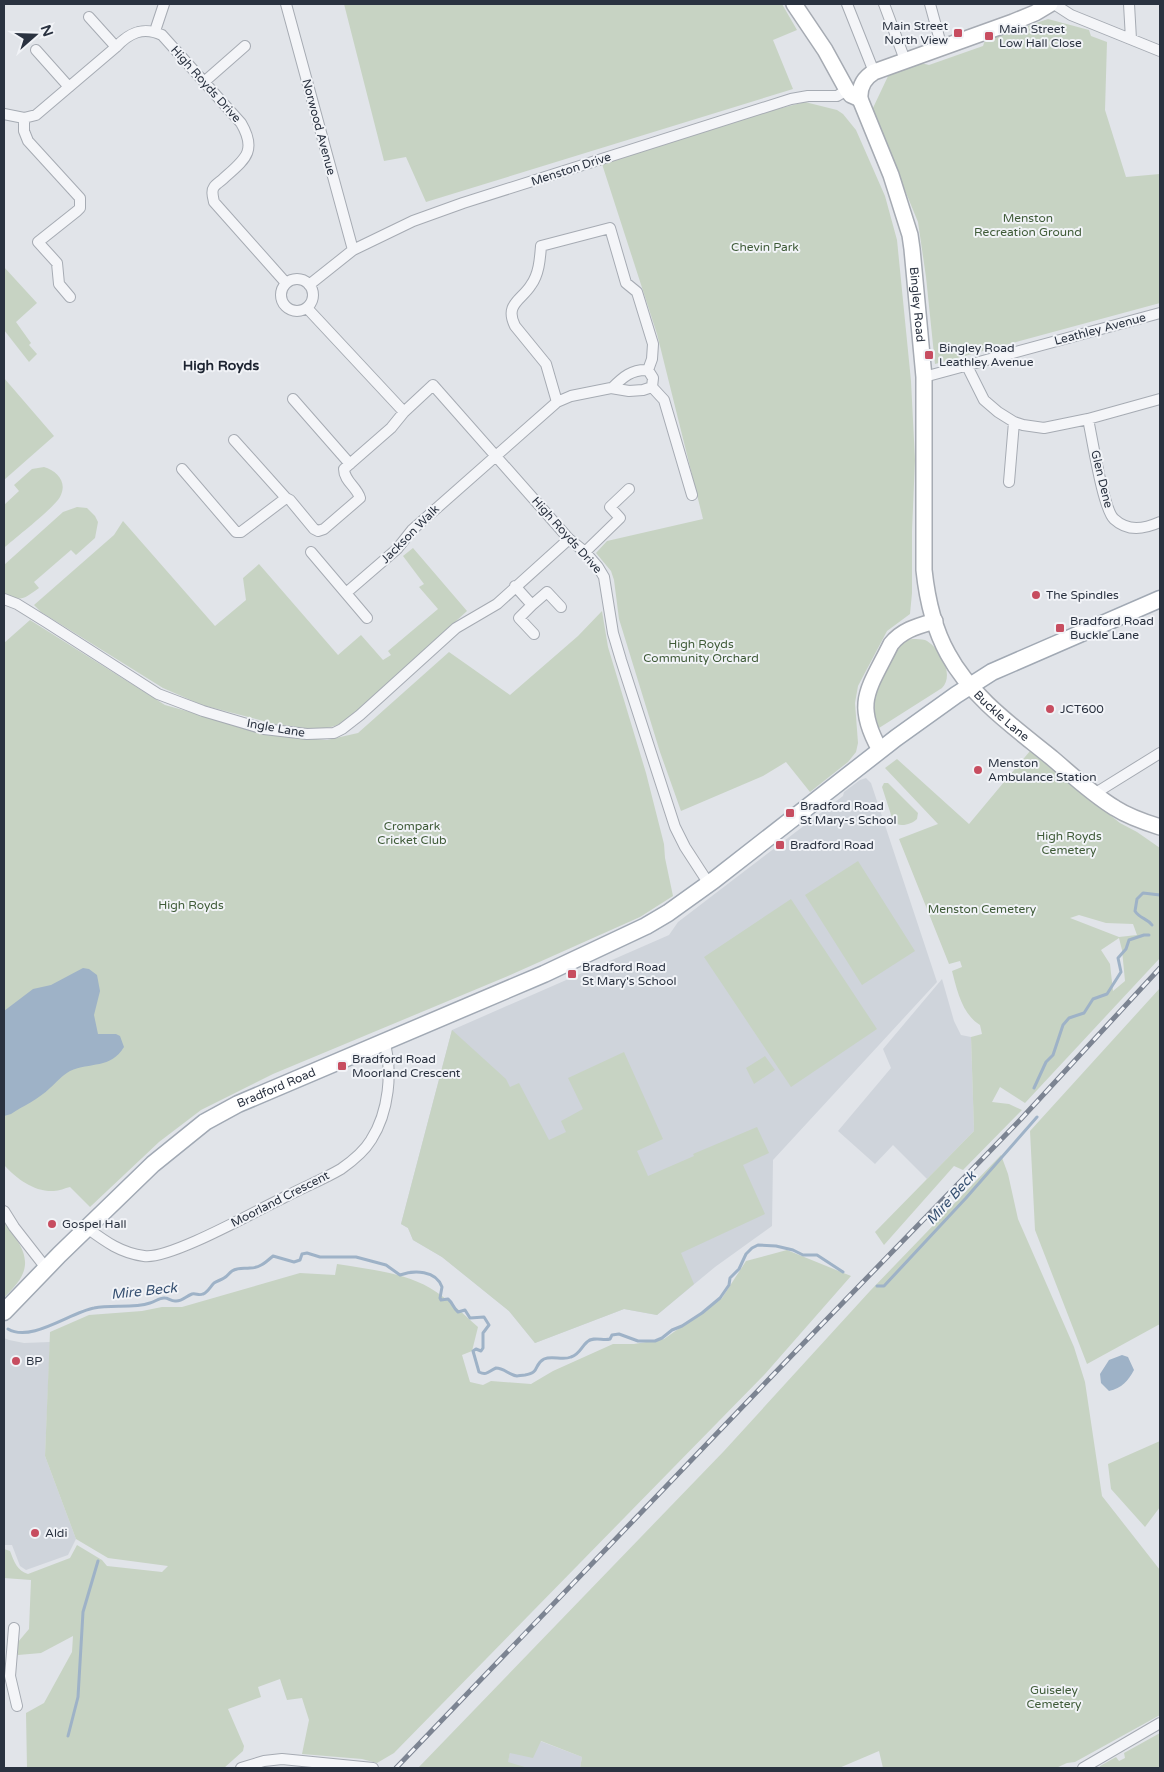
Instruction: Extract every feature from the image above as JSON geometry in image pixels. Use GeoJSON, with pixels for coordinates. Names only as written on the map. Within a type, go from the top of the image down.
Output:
{"type":"FeatureCollection","features":[{"type":"Feature","properties":{"kind":"main road","name":"Bradford Road"},"geometry":{"type":"LineString","coordinates":[[4,1312],[46,1268],[153,1164],[204,1122],[238,1104],[544,974],[646,926],[709,884],[880,750],[992,672],[1160,599]]}},
{"type":"Feature","properties":{"kind":"street"},"geometry":{"type":"LineString","coordinates":[[4,114],[24,118],[36,115],[116,47],[125,37],[145,30],[155,32],[164,4]]}},
{"type":"Feature","properties":{"kind":"street","name":"Norwood Avenue"},"geometry":{"type":"LineString","coordinates":[[286,4],[352,250]]}},
{"type":"Feature","properties":{"kind":"street"},"geometry":{"type":"LineString","coordinates":[[794,4],[825,50],[847,90],[851,95],[860,99],[861,86],[874,72],[1014,22],[1050,4]]}},
{"type":"Feature","properties":{"kind":"street"},"geometry":{"type":"LineString","coordinates":[[847,4],[874,72]]}},
{"type":"Feature","properties":{"kind":"street"},"geometry":{"type":"LineString","coordinates":[[884,4],[905,60]]}},
{"type":"Feature","properties":{"kind":"street"},"geometry":{"type":"LineString","coordinates":[[930,4],[942,48]]}},
{"type":"Feature","properties":{"kind":"street"},"geometry":{"type":"LineString","coordinates":[[1054,4],[1071,15],[1160,51]]}},
{"type":"Feature","properties":{"kind":"street"},"geometry":{"type":"LineString","coordinates":[[1128,4],[1131,39]]}},
{"type":"Feature","properties":{"kind":"street"},"geometry":{"type":"LineString","coordinates":[[89,17],[116,47]]}},
{"type":"Feature","properties":{"kind":"street","name":"High Royds Drive"},"geometry":{"type":"LineString","coordinates":[[155,32],[162,35],[241,123],[247,133],[249,142],[244,160],[214,187],[212,195],[214,202],[286,283]]}},
{"type":"Feature","properties":{"kind":"street"},"geometry":{"type":"LineString","coordinates":[[204,82],[245,46]]}},
{"type":"Feature","properties":{"kind":"street"},"geometry":{"type":"LineString","coordinates":[[36,50],[69,87]]}},
{"type":"Feature","properties":{"kind":"street","name":"Menston Drive"},"geometry":{"type":"LineString","coordinates":[[309,286],[352,250],[413,221],[791,99],[808,96],[837,96],[847,90]]}},
{"type":"Feature","properties":{"kind":"street","name":"Bingley Road"},"geometry":{"type":"LineString","coordinates":[[860,99],[891,175],[910,235],[915,270],[924,377],[924,570],[926,583],[935,621],[948,655],[970,686]]}},
{"type":"Feature","properties":{"kind":"street"},"geometry":{"type":"LineString","coordinates":[[24,118],[24,131],[28,141],[80,198],[80,208],[38,242],[57,264],[59,284],[70,297]]}},
{"type":"Feature","properties":{"kind":"street"},"geometry":{"type":"LineString","coordinates":[[648,370],[652,359],[653,344],[637,292],[626,283],[610,228],[541,246],[537,274],[531,286],[517,299],[512,311],[512,319],[515,326],[546,364],[557,402],[571,396],[612,388],[636,391],[652,387]]}},
{"type":"Feature","properties":{"kind":"street"},"geometry":{"type":"LineString","coordinates":[[296,279],[309,286],[312,297],[307,308],[293,311],[285,306],[281,300],[280,294],[286,283],[296,279]]}},
{"type":"Feature","properties":{"kind":"street"},"geometry":{"type":"LineString","coordinates":[[234,440],[286,498],[290,500],[314,529],[318,531],[324,529],[360,498],[358,492],[344,475],[344,469],[392,428],[404,412],[307,308]]}},
{"type":"Feature","properties":{"kind":"street","name":"Leathley Avenue"},"geometry":{"type":"LineString","coordinates":[[924,377],[966,364],[1160,313]]}},
{"type":"Feature","properties":{"kind":"street"},"geometry":{"type":"LineString","coordinates":[[966,364],[984,400],[998,412],[1014,422],[1044,428],[1088,419],[1160,399]]}},
{"type":"Feature","properties":{"kind":"street"},"geometry":{"type":"LineString","coordinates":[[612,388],[629,374],[638,370],[648,370]]}},
{"type":"Feature","properties":{"kind":"street"},"geometry":{"type":"LineString","coordinates":[[648,370],[653,378],[652,387],[664,400],[692,495]]}},
{"type":"Feature","properties":{"kind":"street","name":"High Royds Drive"},"geometry":{"type":"LineString","coordinates":[[404,412],[433,385],[569,538],[598,567],[604,577],[621,660],[675,827],[685,847],[709,884]]}},
{"type":"Feature","properties":{"kind":"street"},"geometry":{"type":"LineString","coordinates":[[293,399],[350,464]]}},
{"type":"Feature","properties":{"kind":"street","name":"Jackson Walk"},"geometry":{"type":"LineString","coordinates":[[346,594],[397,549],[412,530],[495,454],[557,402]]}},
{"type":"Feature","properties":{"kind":"street","name":"Glen Dene"},"geometry":{"type":"LineString","coordinates":[[1088,419],[1106,502],[1112,518],[1129,529],[1148,528],[1160,522]]}},
{"type":"Feature","properties":{"kind":"street"},"geometry":{"type":"LineString","coordinates":[[1009,482],[1014,422]]}},
{"type":"Feature","properties":{"kind":"street"},"geometry":{"type":"LineString","coordinates":[[182,470],[236,532],[241,532],[286,498]]}},
{"type":"Feature","properties":{"kind":"street"},"geometry":{"type":"LineString","coordinates":[[585,552],[620,518],[610,507],[629,489]]}},
{"type":"Feature","properties":{"kind":"street","name":"Ingle Lane"},"geometry":{"type":"LineString","coordinates":[[4,599],[17,604],[158,694],[203,712],[264,729],[307,734],[334,733],[342,729],[456,628],[498,604],[515,586],[569,538]]}},
{"type":"Feature","properties":{"kind":"street"},"geometry":{"type":"LineString","coordinates":[[311,552],[367,618]]}},
{"type":"Feature","properties":{"kind":"street"},"geometry":{"type":"LineString","coordinates":[[515,586],[532,606]]}},
{"type":"Feature","properties":{"kind":"street"},"geometry":{"type":"LineString","coordinates":[[534,634],[519,618],[547,592],[561,608]]}},
{"type":"Feature","properties":{"kind":"street"},"geometry":{"type":"LineString","coordinates":[[880,750],[870,733],[865,714],[868,691],[896,637],[912,628],[935,621]]}},
{"type":"Feature","properties":{"kind":"street","name":"Buckle Lane"},"geometry":{"type":"LineString","coordinates":[[970,686],[997,712],[1094,794],[1131,817],[1160,827]]}},
{"type":"Feature","properties":{"kind":"street"},"geometry":{"type":"LineString","coordinates":[[1094,794],[1160,753]]}},
{"type":"Feature","properties":{"kind":"street","name":"Moorland Crescent"},"geometry":{"type":"LineString","coordinates":[[87,1228],[116,1249],[146,1257],[171,1252],[342,1168],[371,1141],[380,1121],[389,1072],[388,1054],[384,1041]]}},
{"type":"Feature","properties":{"kind":"street"},"geometry":{"type":"LineString","coordinates":[[4,1210],[14,1227],[46,1268]]}},
{"type":"Feature","properties":{"kind":"street"},"geometry":{"type":"LineString","coordinates":[[14,1628],[7,1675],[17,1706]]}},
{"type":"Feature","properties":{"kind":"street"},"geometry":{"type":"LineString","coordinates":[[1083,1768],[1160,1723]]}},
{"type":"Feature","properties":{"kind":"street"},"geometry":{"type":"LineString","coordinates":[[241,1768],[264,1761],[282,1764],[372,1768]]}},
{"type":"Feature","properties":{"kind":"shaded area"},"geometry":{"type":"Polygon","coordinates":[[[866,778],[871,783],[937,982],[773,1160],[772,1226],[715,1267],[657,1315],[624,1309],[535,1343],[509,1311],[442,1257],[413,1240],[408,1228],[401,1224],[452,1030],[669,935],[678,922],[843,796],[844,792],[860,780],[866,778]]]}},
{"type":"Feature","properties":{"kind":"shaded area"},"geometry":{"type":"Polygon","coordinates":[[[942,979],[954,1021],[961,1035],[971,1037],[974,1131],[927,1179],[893,1145],[875,1164],[838,1131],[891,1068],[883,1049],[942,979]]]}},
{"type":"Feature","properties":{"kind":"shaded area"},"geometry":{"type":"Polygon","coordinates":[[[4,1338],[24,1343],[50,1342],[45,1456],[76,1539],[68,1555],[26,1570],[20,1566],[12,1545],[4,1545],[4,1338]]]}},
{"type":"Feature","properties":{"kind":"shaded area"},"geometry":{"type":"Polygon","coordinates":[[[540,1741],[582,1757],[580,1768],[506,1768],[510,1753],[540,1741]]]}},
{"type":"Feature","properties":{"kind":"green space"},"geometry":{"type":"Polygon","coordinates":[[[344,4],[782,4],[797,30],[773,40],[793,89],[426,202],[406,157],[384,161],[344,4]]]}},
{"type":"Feature","properties":{"kind":"green space","name":"Menston Recreation Ground"},"geometry":{"type":"Polygon","coordinates":[[[1048,19],[1089,30],[1091,36],[1107,42],[1105,110],[1126,177],[1160,174],[1160,303],[935,364],[918,222],[872,110],[890,72],[921,63],[929,65],[983,46],[985,40],[1048,19]]]}},
{"type":"Feature","properties":{"kind":"green space","name":"Chevin Park"},"geometry":{"type":"Polygon","coordinates":[[[805,102],[837,110],[843,114],[856,130],[885,196],[897,240],[911,381],[915,460],[910,614],[887,631],[858,686],[855,703],[858,743],[856,752],[848,762],[810,792],[786,762],[763,776],[681,811],[660,752],[619,619],[614,580],[611,571],[596,553],[607,541],[703,519],[657,334],[602,164],[754,115],[805,102]]]}},
{"type":"Feature","properties":{"kind":"green space"},"geometry":{"type":"Polygon","coordinates":[[[4,267],[37,303],[16,322],[31,343],[29,345],[37,354],[29,362],[4,330],[4,267]]]}},
{"type":"Feature","properties":{"kind":"green space"},"geometry":{"type":"Polygon","coordinates":[[[4,378],[54,436],[4,480],[4,378]]]}},
{"type":"Feature","properties":{"kind":"green space"},"geometry":{"type":"Polygon","coordinates":[[[44,467],[53,471],[60,478],[63,487],[60,497],[42,516],[4,548],[4,505],[19,491],[14,485],[32,469],[44,467]]]}},
{"type":"Feature","properties":{"kind":"green space"},"geometry":{"type":"Polygon","coordinates":[[[77,507],[87,508],[95,516],[98,522],[95,538],[76,555],[71,550],[34,582],[39,588],[29,595],[19,599],[4,594],[4,565],[63,512],[77,507]]]}},
{"type":"Feature","properties":{"kind":"green space"},"geometry":{"type":"Polygon","coordinates":[[[123,521],[215,626],[246,600],[243,578],[259,564],[338,655],[361,635],[383,660],[391,655],[388,651],[438,609],[419,587],[424,584],[403,556],[413,548],[467,611],[347,721],[335,726],[319,730],[275,724],[202,705],[163,688],[41,612],[34,605],[114,535],[123,521]]]}},
{"type":"Feature","properties":{"kind":"green space","name":"High Royds"},"geometry":{"type":"Polygon","coordinates":[[[602,611],[608,647],[646,773],[664,844],[673,896],[640,917],[508,976],[273,1074],[201,1110],[159,1142],[90,1207],[70,1187],[56,1191],[47,1191],[33,1187],[20,1180],[4,1165],[4,643],[30,620],[165,705],[272,735],[327,740],[358,733],[449,652],[510,695],[578,636],[602,611]]]}},
{"type":"Feature","properties":{"kind":"green space"},"geometry":{"type":"Polygon","coordinates":[[[905,640],[925,640],[936,649],[944,662],[947,676],[946,682],[942,688],[879,728],[873,718],[872,698],[898,646],[905,640]]]}},
{"type":"Feature","properties":{"kind":"green space"},"geometry":{"type":"Polygon","coordinates":[[[1030,751],[1120,823],[1160,848],[1160,958],[1025,1103],[1000,1087],[992,1102],[1009,1104],[1022,1110],[963,1170],[954,1166],[884,1245],[875,1232],[974,1131],[971,1037],[982,1034],[980,1025],[969,1015],[961,1001],[956,986],[952,971],[962,967],[960,961],[949,964],[899,839],[938,824],[885,768],[897,759],[969,824],[1030,751]],[[1079,915],[1070,918],[1119,937],[1137,935],[1133,924],[1106,923],[1079,915]],[[1119,938],[1101,950],[1110,964],[1113,991],[1125,981],[1119,938]]]}},
{"type":"Feature","properties":{"kind":"green space"},"geometry":{"type":"Polygon","coordinates":[[[884,783],[888,783],[918,813],[917,819],[905,825],[893,821],[882,787],[884,783]]]}},
{"type":"Feature","properties":{"kind":"green space"},"geometry":{"type":"Polygon","coordinates":[[[858,861],[915,951],[862,985],[805,895],[858,861]]]}},
{"type":"Feature","properties":{"kind":"green space"},"geometry":{"type":"Polygon","coordinates":[[[791,899],[877,1029],[791,1087],[704,957],[791,899]]]}},
{"type":"Feature","properties":{"kind":"green space"},"geometry":{"type":"Polygon","coordinates":[[[1160,988],[1160,1324],[1087,1364],[1035,1230],[1030,1131],[1160,988]]]}},
{"type":"Feature","properties":{"kind":"green space"},"geometry":{"type":"Polygon","coordinates":[[[452,1030],[506,1079],[510,1087],[519,1083],[549,1140],[566,1132],[561,1121],[583,1109],[568,1078],[624,1052],[663,1139],[637,1151],[648,1176],[694,1156],[693,1154],[757,1127],[769,1153],[743,1165],[765,1214],[681,1253],[694,1284],[657,1315],[624,1309],[535,1343],[509,1311],[442,1257],[413,1240],[408,1228],[401,1224],[452,1030]]]}},
{"type":"Feature","properties":{"kind":"green space"},"geometry":{"type":"Polygon","coordinates":[[[765,1056],[775,1070],[754,1084],[746,1068],[765,1056]]]}},
{"type":"Feature","properties":{"kind":"green space","name":"Guiseley Cemetery"},"geometry":{"type":"Polygon","coordinates":[[[1001,1155],[1008,1174],[1018,1219],[1074,1347],[1085,1382],[1102,1496],[1160,1570],[1160,1715],[1075,1762],[1056,1768],[883,1768],[879,1751],[839,1768],[580,1768],[582,1757],[541,1741],[533,1758],[510,1753],[508,1762],[528,1768],[418,1768],[724,1451],[870,1291],[1001,1155]]]}},
{"type":"Feature","properties":{"kind":"green space"},"geometry":{"type":"Polygon","coordinates":[[[4,1221],[17,1239],[23,1252],[25,1266],[20,1280],[4,1298],[4,1221]]]}},
{"type":"Feature","properties":{"kind":"green space"},"geometry":{"type":"Polygon","coordinates":[[[787,1250],[851,1276],[765,1374],[394,1753],[377,1763],[362,1759],[302,1754],[309,1720],[302,1698],[287,1700],[280,1679],[258,1687],[261,1697],[228,1709],[244,1746],[243,1751],[224,1768],[27,1768],[26,1713],[44,1703],[72,1652],[73,1636],[41,1653],[18,1655],[18,1642],[29,1629],[31,1580],[4,1578],[4,1549],[10,1551],[19,1568],[28,1574],[70,1558],[77,1545],[102,1560],[107,1566],[162,1572],[168,1566],[108,1558],[76,1539],[45,1456],[50,1332],[89,1315],[142,1311],[162,1307],[182,1307],[300,1273],[335,1275],[337,1264],[408,1278],[430,1288],[449,1301],[478,1327],[472,1351],[462,1355],[470,1382],[483,1385],[491,1381],[531,1384],[553,1371],[613,1344],[634,1344],[664,1339],[722,1298],[746,1261],[787,1250]]]}},
{"type":"Feature","properties":{"kind":"green space"},"geometry":{"type":"Polygon","coordinates":[[[1160,1441],[1160,1507],[1145,1527],[1111,1489],[1108,1464],[1160,1441]]]}},
{"type":"Feature","properties":{"kind":"green space"},"geometry":{"type":"Polygon","coordinates":[[[1160,1733],[1160,1768],[1100,1768],[1100,1766],[1116,1757],[1119,1761],[1125,1758],[1124,1753],[1160,1733]]]}},
{"type":"Feature","properties":{"kind":"water"},"geometry":{"type":"Polygon","coordinates":[[[83,968],[89,969],[97,975],[100,991],[94,1015],[98,1034],[116,1034],[120,1036],[124,1047],[113,1059],[70,1071],[41,1096],[11,1114],[4,1116],[4,1011],[33,989],[51,985],[83,968]]]}},
{"type":"Feature","properties":{"kind":"water"},"geometry":{"type":"Polygon","coordinates":[[[1122,1355],[1128,1357],[1134,1370],[1124,1384],[1109,1391],[1101,1383],[1100,1374],[1109,1360],[1122,1355]]]}},
{"type":"Feature","properties":{"kind":"waterway","name":"Mire Beck"},"geometry":{"type":"LineString","coordinates":[[1152,925],[1135,911],[1137,899],[1143,893],[1160,895]]}},
{"type":"Feature","properties":{"kind":"waterway","name":"Mire Beck"},"geometry":{"type":"LineString","coordinates":[[1034,1088],[1046,1062],[1053,1055],[1063,1025],[1069,1018],[1084,1013],[1093,999],[1107,994],[1121,972],[1118,958],[1126,949],[1129,940],[1149,935]]}},
{"type":"Feature","properties":{"kind":"waterway","name":"Mire Beck"},"geometry":{"type":"LineString","coordinates":[[877,1286],[884,1286],[966,1198],[1037,1117]]}},
{"type":"Feature","properties":{"kind":"waterway","name":"Mire Beck"},"geometry":{"type":"LineString","coordinates":[[8,1329],[17,1332],[39,1330],[94,1308],[143,1305],[163,1298],[180,1301],[192,1294],[200,1295],[205,1293],[214,1283],[235,1270],[257,1267],[273,1256],[294,1262],[300,1260],[302,1254],[307,1253],[320,1257],[356,1257],[386,1265],[400,1275],[418,1272],[435,1277],[442,1287],[441,1300],[448,1299],[458,1312],[465,1310],[470,1318],[484,1317],[489,1325],[483,1333],[483,1348],[481,1351],[476,1349],[473,1351],[479,1372],[486,1373],[496,1368],[518,1376],[530,1374],[544,1359],[574,1356],[592,1339],[610,1339],[612,1335],[619,1334],[638,1341],[655,1341],[662,1338],[702,1313],[720,1298],[729,1285],[730,1278],[739,1269],[746,1254],[758,1245],[776,1246],[793,1250],[803,1255],[817,1255],[843,1272]]}},
{"type":"Feature","properties":{"kind":"waterway"},"geometry":{"type":"LineString","coordinates":[[68,1736],[78,1697],[83,1612],[98,1561]]}},
{"type":"Feature","properties":{"kind":"railway"},"geometry":{"type":"LineString","coordinates":[[396,1768],[1021,1119],[1160,968]]}},
{"type":"Feature","properties":{"kind":"place","name":"Main Street North View"},"geometry":{"type":"Point","coordinates":[958,33]}},
{"type":"Feature","properties":{"kind":"place","name":"Main Street Low Hall Close"},"geometry":{"type":"Point","coordinates":[989,36]}},
{"type":"Feature","properties":{"kind":"place","name":"Bingley Road Leathley Avenue"},"geometry":{"type":"Point","coordinates":[929,355]}},
{"type":"Feature","properties":{"kind":"place","name":"The Spindles"},"geometry":{"type":"Point","coordinates":[1036,595]}},
{"type":"Feature","properties":{"kind":"place","name":"Bradford Road Buckle Lane"},"geometry":{"type":"Point","coordinates":[1060,628]}},
{"type":"Feature","properties":{"kind":"place","name":"JCT600"},"geometry":{"type":"Point","coordinates":[1050,709]}},
{"type":"Feature","properties":{"kind":"place","name":"Menston Ambulance Station"},"geometry":{"type":"Point","coordinates":[978,770]}},
{"type":"Feature","properties":{"kind":"place","name":"Bradford Road St Mary-s School"},"geometry":{"type":"Point","coordinates":[790,813]}},
{"type":"Feature","properties":{"kind":"place","name":"Bradford Road"},"geometry":{"type":"Point","coordinates":[780,845]}},
{"type":"Feature","properties":{"kind":"place","name":"Bradford Road St Mary's School"},"geometry":{"type":"Point","coordinates":[572,974]}},
{"type":"Feature","properties":{"kind":"place","name":"Bradford Road Moorland Crescent"},"geometry":{"type":"Point","coordinates":[342,1066]}},
{"type":"Feature","properties":{"kind":"place","name":"Gospel Hall"},"geometry":{"type":"Point","coordinates":[52,1224]}},
{"type":"Feature","properties":{"kind":"place","name":"BP"},"geometry":{"type":"Point","coordinates":[16,1361]}},
{"type":"Feature","properties":{"kind":"place","name":"Aldi"},"geometry":{"type":"Point","coordinates":[35,1533]}},
{"type":"Feature","properties":{"kind":"district","name":"High Royds"},"geometry":{"type":"Point","coordinates":[221,365]}},
{"type":"Feature","properties":{"kind":"park label","name":"High Royds Community Orchard"},"geometry":{"type":"Point","coordinates":[701,651]}},
{"type":"Feature","properties":{"kind":"park label","name":"Crompark Cricket Club"},"geometry":{"type":"Point","coordinates":[412,833]}},
{"type":"Feature","properties":{"kind":"park label","name":"High Royds Cemetery"},"geometry":{"type":"Point","coordinates":[1069,843]}},
{"type":"Feature","properties":{"kind":"park label","name":"Menston Cemetery"},"geometry":{"type":"Point","coordinates":[982,909]}}]}
